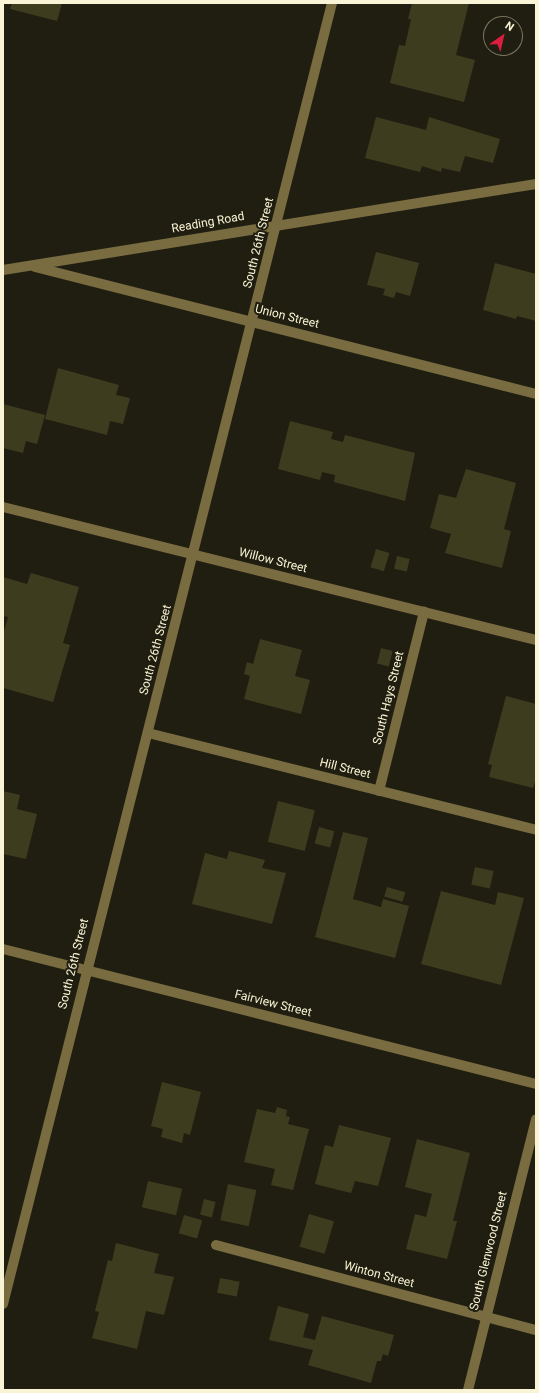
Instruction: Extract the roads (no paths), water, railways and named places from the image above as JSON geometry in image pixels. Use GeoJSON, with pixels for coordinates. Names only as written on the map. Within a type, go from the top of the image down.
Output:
{"type":"FeatureCollection","features":[{"type":"Feature","properties":{"kind":"street","name":"South 26th Street"},"geometry":{"type":"LineString","coordinates":[[3,1304],[86,970],[195,554],[332,3]]}},
{"type":"Feature","properties":{"kind":"street","name":"Reading Road"},"geometry":{"type":"LineString","coordinates":[[3,270],[535,181]]}},
{"type":"Feature","properties":{"kind":"street","name":"Union Street"},"geometry":{"type":"LineString","coordinates":[[31,266],[536,394]]}},
{"type":"Feature","properties":{"kind":"street","name":"Willow Street"},"geometry":{"type":"LineString","coordinates":[[3,507],[536,640]]}},
{"type":"Feature","properties":{"kind":"street","name":"South Hays Street"},"geometry":{"type":"LineString","coordinates":[[380,791],[424,612]]}},
{"type":"Feature","properties":{"kind":"street","name":"Hill Street"},"geometry":{"type":"LineString","coordinates":[[148,733],[536,830]]}},
{"type":"Feature","properties":{"kind":"street","name":"Fairview Street"},"geometry":{"type":"LineString","coordinates":[[3,949],[536,1084]]}},
{"type":"Feature","properties":{"kind":"street","name":"South Glenwood Street"},"geometry":{"type":"LineString","coordinates":[[468,1390],[536,1119]]}},
{"type":"Feature","properties":{"kind":"street","name":"Winton Street"},"geometry":{"type":"LineString","coordinates":[[216,1245],[536,1330]]}}]}
